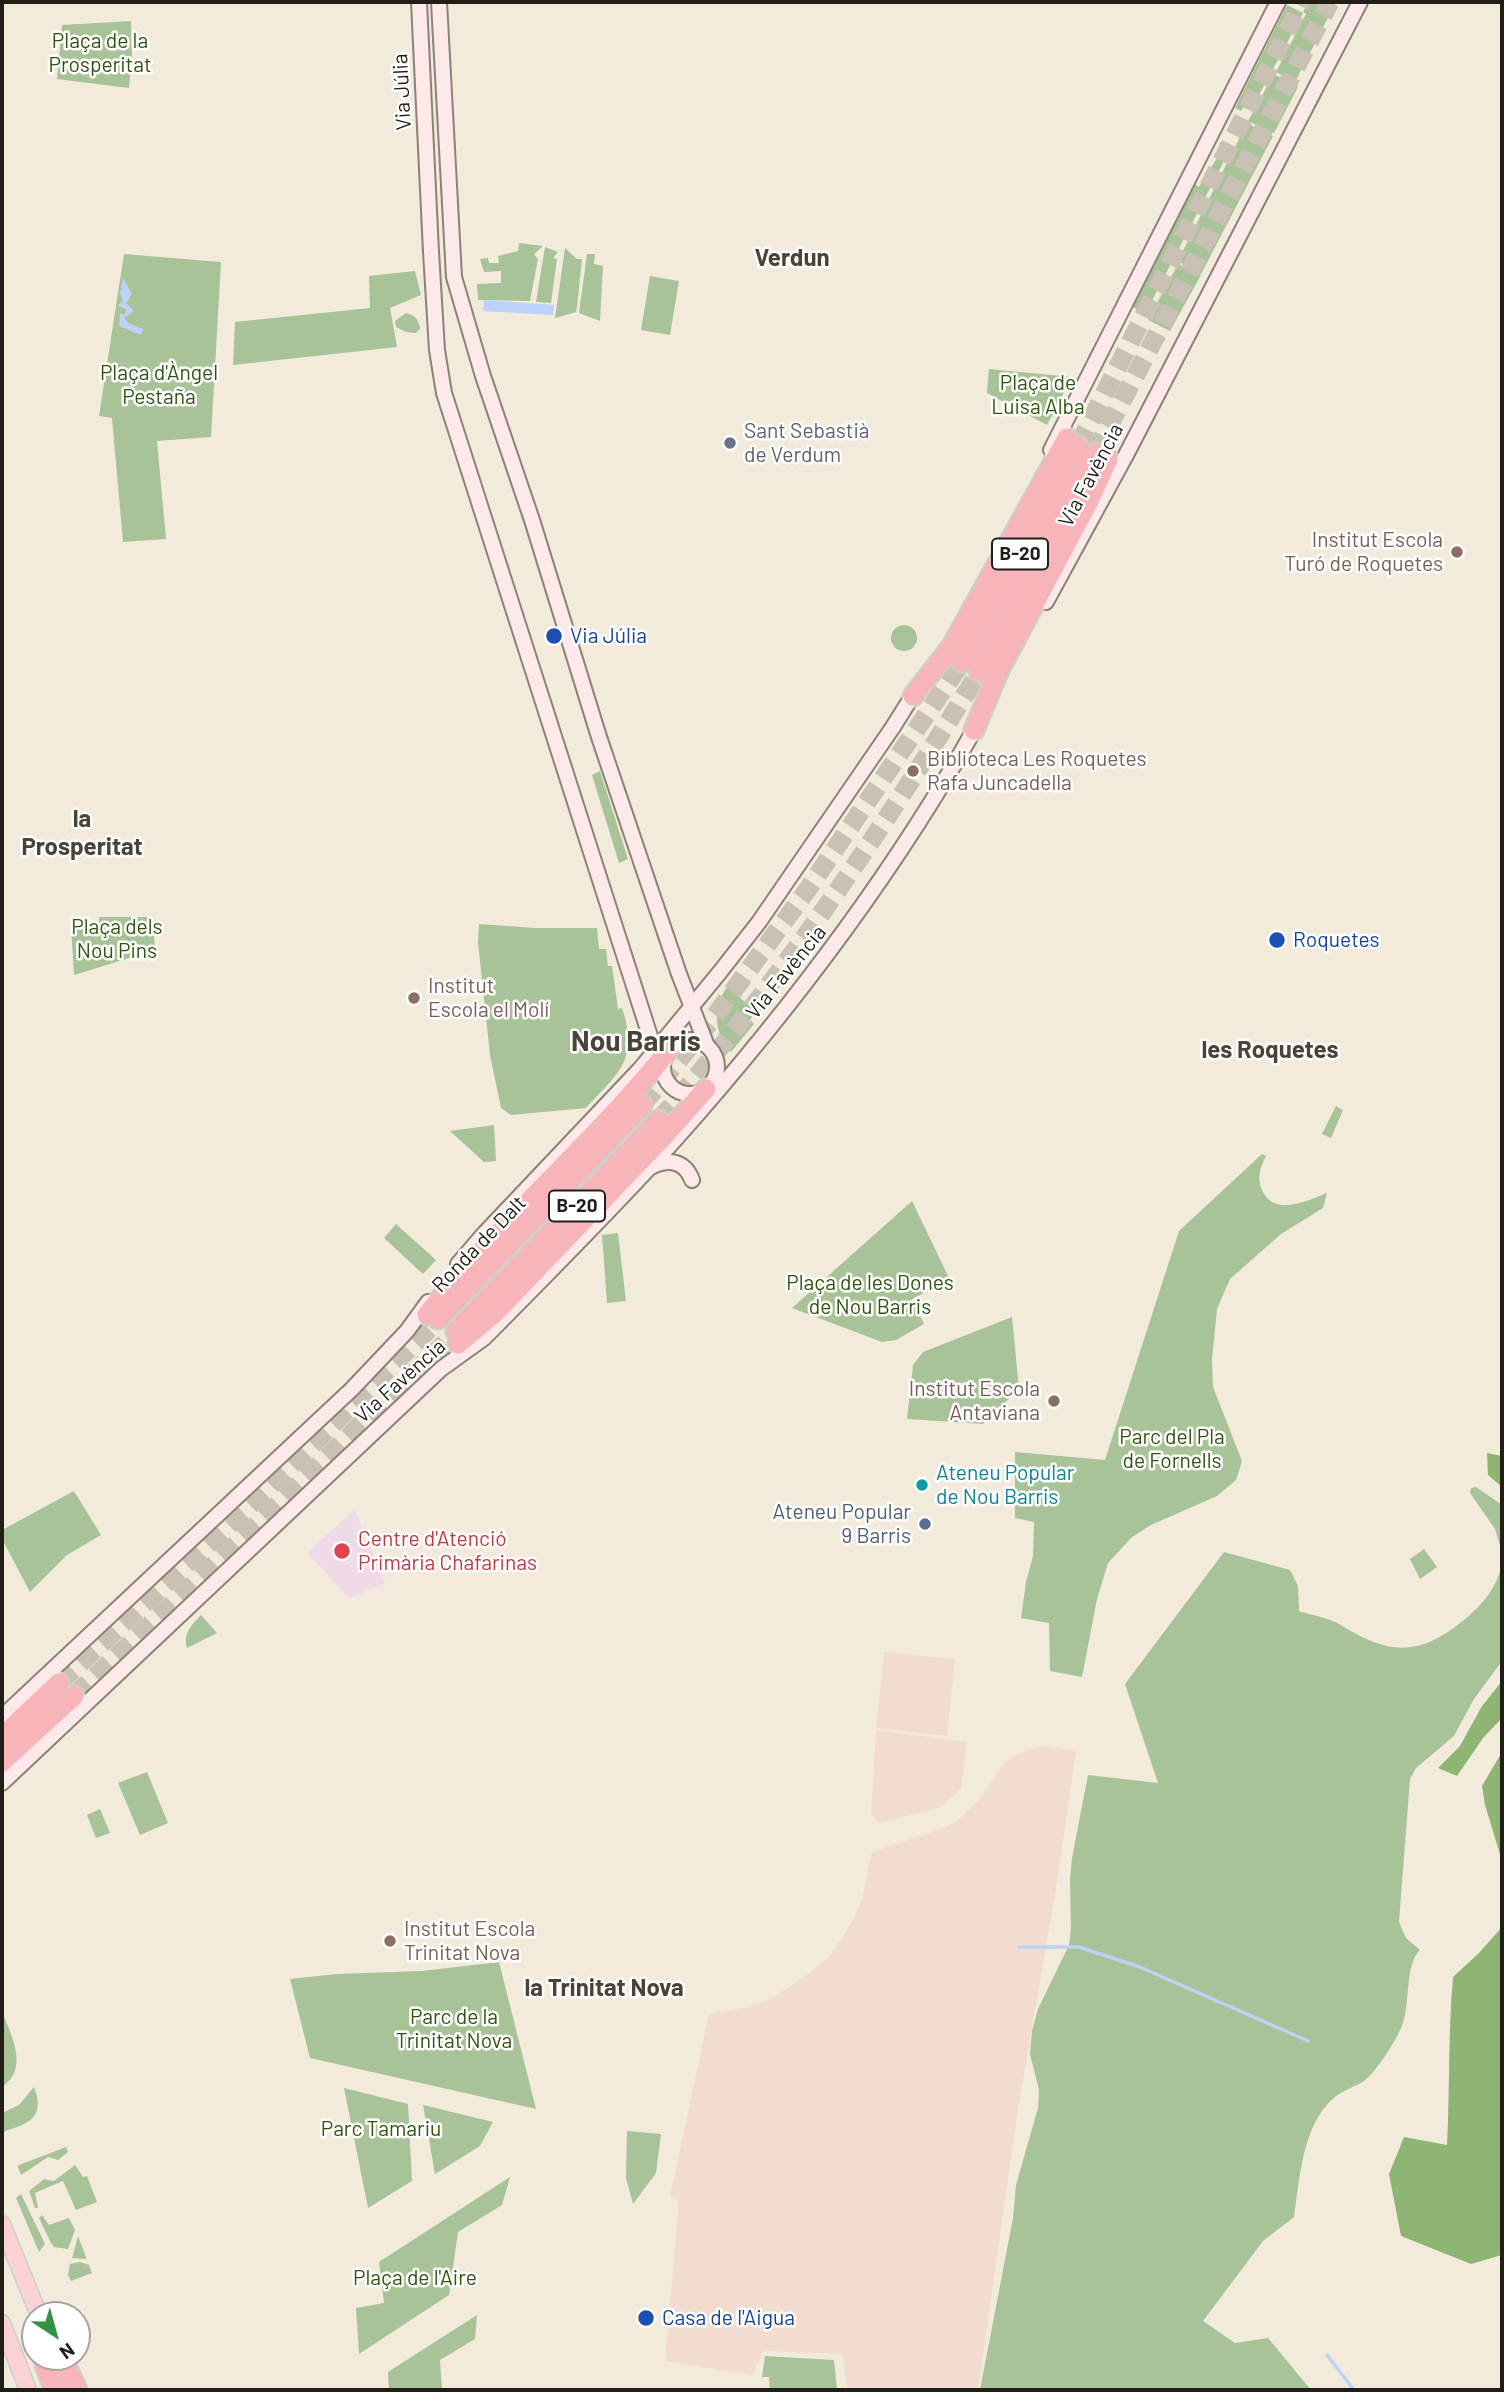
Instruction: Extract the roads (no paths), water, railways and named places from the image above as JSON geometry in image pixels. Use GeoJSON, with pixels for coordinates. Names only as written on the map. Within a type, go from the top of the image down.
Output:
{"type":"FeatureCollection","features":[{"type":"Feature","properties":{"kind":"highway"},"geometry":{"type":"LineString","coordinates":[[912,696],[952,646],[1087,449]]}},
{"type":"Feature","properties":{"kind":"highway"},"geometry":{"type":"LineString","coordinates":[[974,730],[999,670],[1090,499],[1087,449]]}},
{"type":"Feature","properties":{"kind":"highway","name":"B-20"},"geometry":{"type":"LineString","coordinates":[[971,667],[1087,449]]}},
{"type":"Feature","properties":{"kind":"highway","name":"Ronda de Dalt"},"geometry":{"type":"LineString","coordinates":[[642,1105],[431,1319],[459,1276],[621,1106],[663,1056]]}},
{"type":"Feature","properties":{"kind":"highway","name":"Ronda de Dalt"},"geometry":{"type":"LineString","coordinates":[[659,1120],[454,1341],[495,1312],[706,1089]]}},
{"type":"Feature","properties":{"kind":"highway"},"geometry":{"type":"LineString","coordinates":[[2,1737],[66,1689],[2,1762]]}},
{"type":"Feature","properties":{"kind":"highway"},"geometry":{"type":"LineString","coordinates":[[47,2371],[55,2390]]}},
{"type":"Feature","properties":{"kind":"highway"},"geometry":{"type":"LineString","coordinates":[[68,2371],[77,2390]]}},
{"type":"Feature","properties":{"kind":"main road"},"geometry":{"type":"LineString","coordinates":[[2,2224],[33,2301]]}},
{"type":"Feature","properties":{"kind":"main road"},"geometry":{"type":"LineString","coordinates":[[2,2323],[28,2390]]}},
{"type":"Feature","properties":{"kind":"street","name":"Via Júlia"},"geometry":{"type":"LineString","coordinates":[[419,2],[430,252],[444,393],[560,752],[663,1056]]}},
{"type":"Feature","properties":{"kind":"street","name":"Via Júlia"},"geometry":{"type":"LineString","coordinates":[[439,2],[454,277],[483,376],[533,520],[599,737],[679,974],[688,1011],[707,1046]]}},
{"type":"Feature","properties":{"kind":"street","name":"Via Favència"},"geometry":{"type":"LineString","coordinates":[[2,1717],[371,1369],[407,1331],[443,1282],[482,1236],[563,1152],[663,1056],[688,1011],[759,922],[912,696],[1040,471],[1278,2]]}},
{"type":"Feature","properties":{"kind":"street","name":"Via Favència"},"geometry":{"type":"LineString","coordinates":[[2,1783],[441,1369],[484,1338],[500,1322],[647,1170],[733,1071],[843,934],[918,823],[974,730],[1091,521],[1360,2]]}},
{"type":"Feature","properties":{"kind":"street"},"geometry":{"type":"LineString","coordinates":[[679,974],[697,984],[718,975]]}},
{"type":"Feature","properties":{"kind":"street"},"geometry":{"type":"LineString","coordinates":[[685,1040],[701,1042],[707,1046],[716,1059],[716,1076],[706,1089],[691,1094],[676,1090],[670,1084],[663,1056],[685,1040]]}},
{"type":"Feature","properties":{"kind":"street"},"geometry":{"type":"LineString","coordinates":[[647,1170],[659,1163],[676,1162],[685,1168],[692,1180]]}},
{"type":"Feature","properties":{"kind":"water"},"geometry":{"type":"Polygon","coordinates":[[[123,278],[132,294],[126,303],[134,311],[124,318],[128,323],[143,329],[141,335],[119,326],[120,314],[125,314],[126,309],[118,306],[123,300],[120,294],[123,278]]]}},
{"type":"Feature","properties":{"kind":"water"},"geometry":{"type":"Polygon","coordinates":[[[484,300],[554,305],[553,315],[483,311],[484,300]]]}},
{"type":"Feature","properties":{"kind":"waterway"},"geometry":{"type":"LineString","coordinates":[[1019,1947],[1079,1947],[1140,1967],[1308,2041]]}},
{"type":"Feature","properties":{"kind":"waterway"},"geometry":{"type":"LineString","coordinates":[[1327,2355],[1354,2390]]}},
{"type":"Feature","properties":{"kind":"tunnel"},"geometry":{"type":"LineString","coordinates":[[1078,446],[1302,2]]}},
{"type":"Feature","properties":{"kind":"tunnel"},"geometry":{"type":"LineString","coordinates":[[1095,453],[1330,2]]}},
{"type":"Feature","properties":{"kind":"tunnel"},"geometry":{"type":"LineString","coordinates":[[642,1105],[714,1017],[808,889],[962,662]]}},
{"type":"Feature","properties":{"kind":"tunnel"},"geometry":{"type":"LineString","coordinates":[[659,1120],[704,1068],[789,959],[906,789],[979,672]]}},
{"type":"Feature","properties":{"kind":"tunnel"},"geometry":{"type":"LineString","coordinates":[[59,1683],[256,1500],[435,1323]]}},
{"type":"Feature","properties":{"kind":"tunnel"},"geometry":{"type":"LineString","coordinates":[[74,1696],[451,1337]]}},
{"type":"Feature","properties":{"kind":"place","name":"Sant Sebastià de Verdum"},"geometry":{"type":"Point","coordinates":[730,443]}},
{"type":"Feature","properties":{"kind":"place","name":"Institut Escola Turó de Roquetes"},"geometry":{"type":"Point","coordinates":[1457,552]}},
{"type":"Feature","properties":{"kind":"place","name":"Via Júlia"},"geometry":{"type":"Point","coordinates":[554,636]}},
{"type":"Feature","properties":{"kind":"place","name":"Biblioteca Les Roquetes Rafa Juncadella"},"geometry":{"type":"Point","coordinates":[913,771]}},
{"type":"Feature","properties":{"kind":"place","name":"Roquetes"},"geometry":{"type":"Point","coordinates":[1277,940]}},
{"type":"Feature","properties":{"kind":"place","name":"Institut Escola el Molí"},"geometry":{"type":"Point","coordinates":[414,998]}},
{"type":"Feature","properties":{"kind":"place","name":"Institut Escola Antaviana"},"geometry":{"type":"Point","coordinates":[1054,1401]}},
{"type":"Feature","properties":{"kind":"place","name":"Ateneu Popular de Nou Barris"},"geometry":{"type":"Point","coordinates":[922,1485]}},
{"type":"Feature","properties":{"kind":"place","name":"Ateneu Popular 9 Barris"},"geometry":{"type":"Point","coordinates":[925,1524]}},
{"type":"Feature","properties":{"kind":"place","name":"Centre d'Atenció Primària Chafarinas"},"geometry":{"type":"Point","coordinates":[342,1551]}},
{"type":"Feature","properties":{"kind":"place","name":"Institut Escola Trinitat Nova"},"geometry":{"type":"Point","coordinates":[390,1941]}},
{"type":"Feature","properties":{"kind":"place","name":"Casa de l'Aigua"},"geometry":{"type":"Point","coordinates":[646,2318]}},
{"type":"Feature","properties":{"kind":"district","name":"Verdun"},"geometry":{"type":"Point","coordinates":[792,258]}},
{"type":"Feature","properties":{"kind":"district","name":"la Prosperitat"},"geometry":{"type":"Point","coordinates":[82,833]}},
{"type":"Feature","properties":{"kind":"district","name":"Nou Barris"},"geometry":{"type":"Point","coordinates":[636,1042]}},
{"type":"Feature","properties":{"kind":"district","name":"les Roquetes"},"geometry":{"type":"Point","coordinates":[1270,1050]}},
{"type":"Feature","properties":{"kind":"district","name":"la Trinitat Nova"},"geometry":{"type":"Point","coordinates":[604,1988]}},
{"type":"Feature","properties":{"kind":"park label","name":"Plaça de la Prosperitat"},"geometry":{"type":"Point","coordinates":[100,53]}},
{"type":"Feature","properties":{"kind":"park label","name":"Plaça d'Àngel Pestaña"},"geometry":{"type":"Point","coordinates":[159,385]}},
{"type":"Feature","properties":{"kind":"park label","name":"Plaça de Luisa Alba"},"geometry":{"type":"Point","coordinates":[1038,395]}},
{"type":"Feature","properties":{"kind":"park label","name":"Plaça dels Nou Pins"},"geometry":{"type":"Point","coordinates":[117,939]}},
{"type":"Feature","properties":{"kind":"park label","name":"Plaça de les Dones de Nou Barris"},"geometry":{"type":"Point","coordinates":[870,1295]}},
{"type":"Feature","properties":{"kind":"park label","name":"Parc del Pla de Fornells"},"geometry":{"type":"Point","coordinates":[1172,1449]}},
{"type":"Feature","properties":{"kind":"park label","name":"Parc de la Trinitat Nova"},"geometry":{"type":"Point","coordinates":[454,2029]}},
{"type":"Feature","properties":{"kind":"park label","name":"Parc Tamariu"},"geometry":{"type":"Point","coordinates":[381,2129]}},
{"type":"Feature","properties":{"kind":"park label","name":"Plaça de l'Aire"},"geometry":{"type":"Point","coordinates":[415,2278]}}]}
